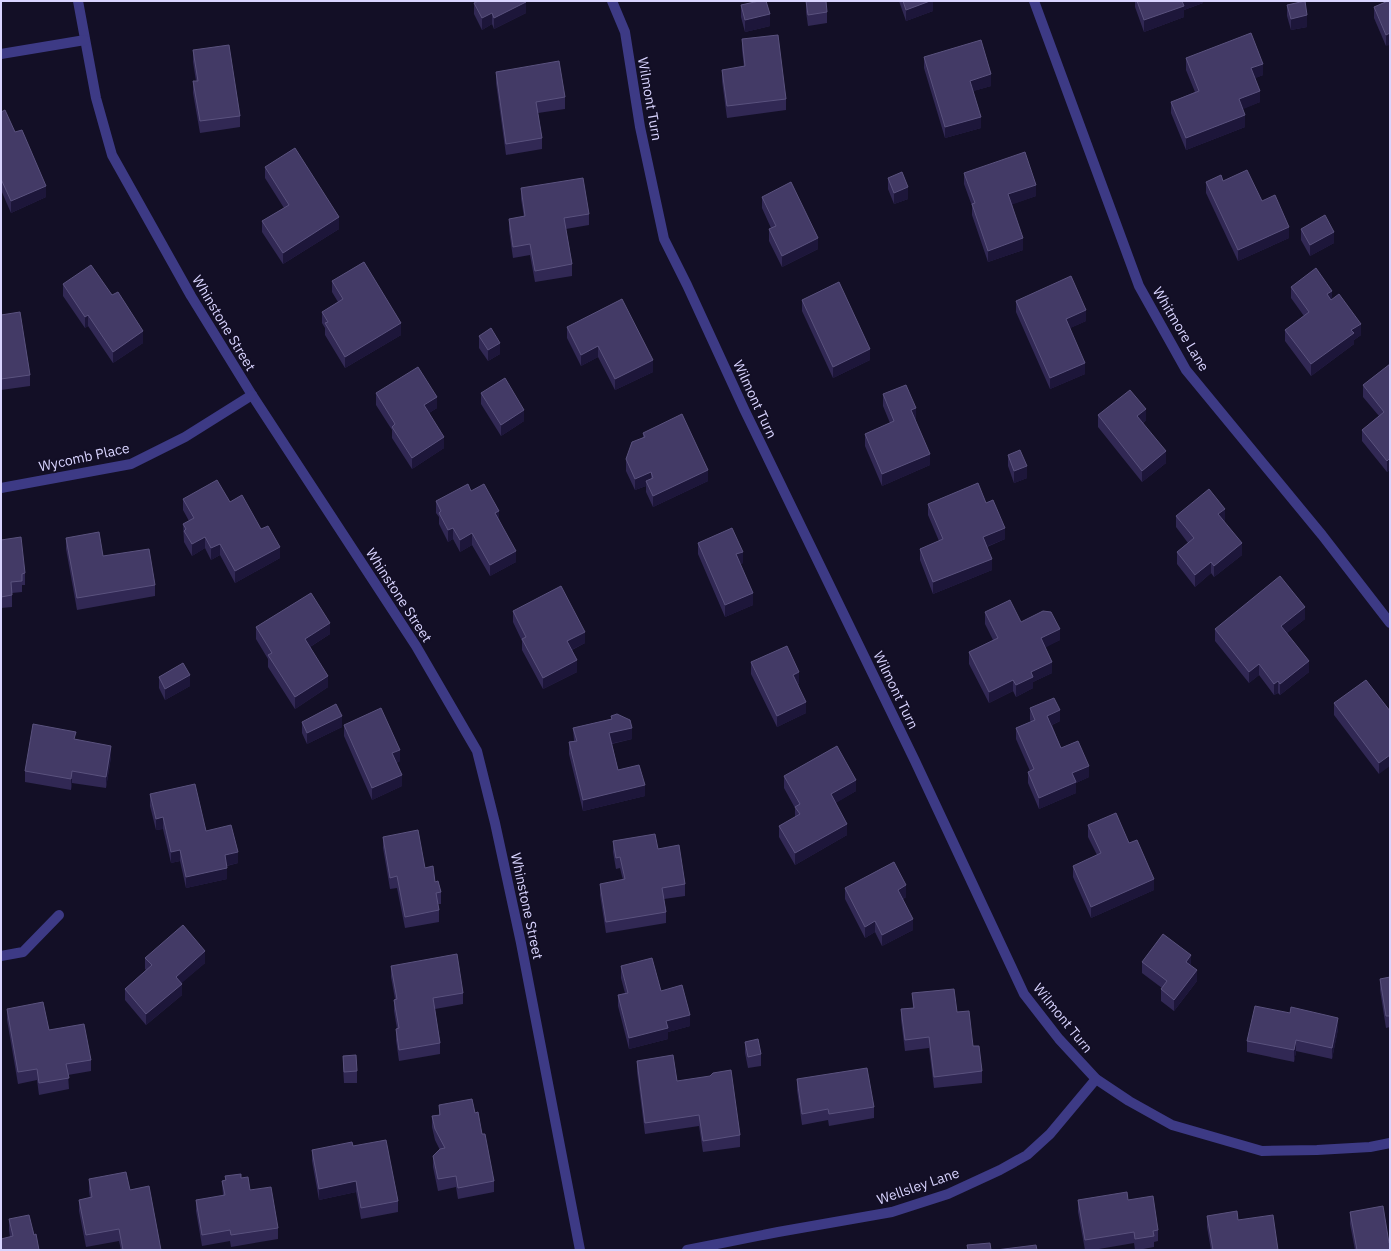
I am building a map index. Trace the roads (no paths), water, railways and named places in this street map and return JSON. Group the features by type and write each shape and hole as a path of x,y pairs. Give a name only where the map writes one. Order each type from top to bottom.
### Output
{"street":[{"name":"Whinstone Street","path":"78,1 84,40 96,98 112,155 191,296 252,395 416,646 477,751 495,823 521,943 580,1250"},
{"name":"Wilmont Turn","path":"612,1 625,32 640,127 664,239 687,285 744,409 915,761 1024,994 1059,1039 1096,1079 1129,1101 1172,1125 1262,1151 1325,1150 1370,1147 1390,1143"},
{"name":"Whitmore Lane","path":"1034,1 1140,286 1186,370 1322,535 1390,623"},
{"path":"1,54 84,40"},
{"name":"Wycomb Place","path":"1,488 131,464 185,437 252,395"},
{"path":"1,956 23,952 59,915"},
{"name":"Wellsley Lane","path":"687,1250 892,1212 948,1194 1000,1170 1027,1155 1050,1134 1096,1079"}]}
